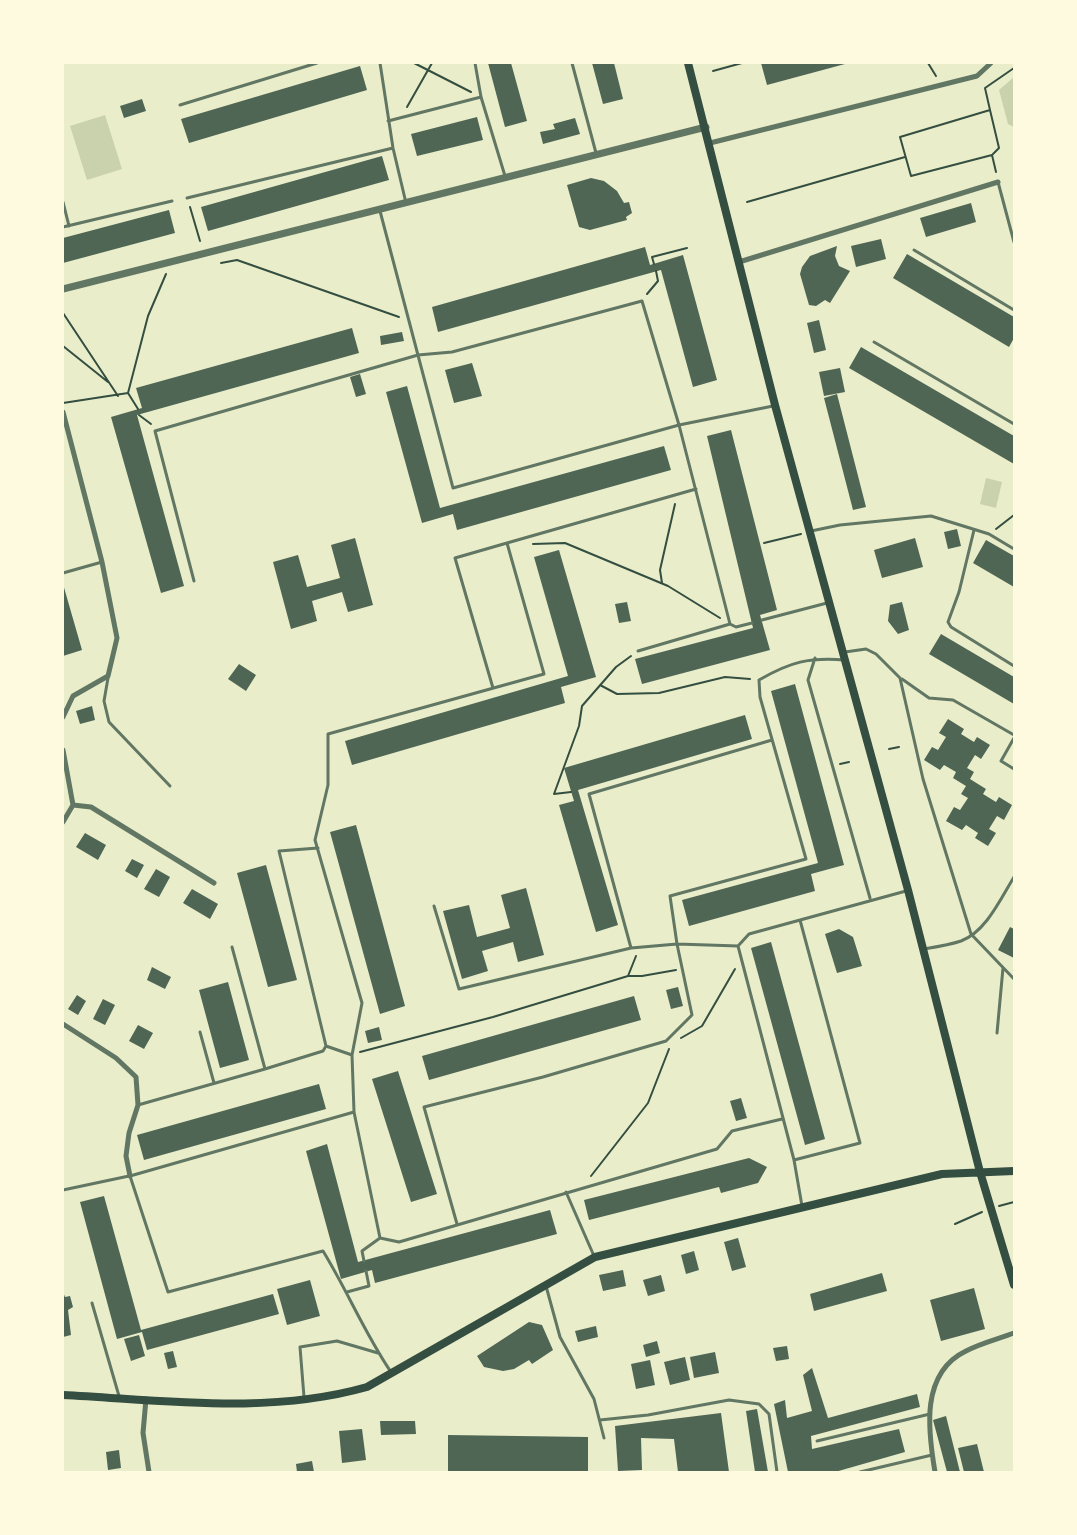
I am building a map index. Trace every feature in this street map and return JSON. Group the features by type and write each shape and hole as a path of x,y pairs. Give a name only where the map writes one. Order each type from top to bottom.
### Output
{"main road":[{"path":"688,63 775,405 908,890 980,1172 1014,1285"},
{"path":"63,1395 267,1404 329,1398 367,1387 595,1257 942,1174 1014,1171"}],"street":[{"path":"710,143 977,76 991,63"},
{"path":"63,289 380,211 505,176 706,127"},
{"path":"739,262 998,182"},
{"path":"63,412 102,562 117,638 108,676 73,696 63,717"},
{"path":"63,750 73,805 63,822"},
{"path":"73,805 91,807 214,883"},
{"path":"63,1024 116,1058 136,1077 138,1105 129,1133 126,1156 130,1176"},
{"path":"935,1472 928,1435 932,1393 944,1367 964,1351 1014,1333"},
{"path":"146,1399 142,1433 148,1472"}],"lane":[{"path":"180,105 317,63"},
{"path":"380,63 393,148 406,203"},
{"path":"475,63 481,97 505,176"},
{"path":"572,63 596,153"},
{"path":"388,121 481,97"},
{"path":"187,198 393,148"},
{"path":"998,182 1014,242"},
{"path":"63,227 172,201"},
{"path":"63,202 69,226"},
{"path":"380,211 453,488 679,425 775,405"},
{"path":"914,250 1014,310"},
{"path":"194,580 155,430 418,355 452,352 642,301 679,425 730,624"},
{"path":"874,342 1014,424"},
{"path":"493,688 455,558 696,489"},
{"path":"809,531 840,525 931,516 989,534 1014,549"},
{"path":"974,530 959,592 948,622 951,627 1014,666"},
{"path":"380,1238 354,1112 352,1055 362,1003 315,840 328,785 328,735 544,674 507,543"},
{"path":"63,573 102,562"},
{"path":"762,620 829,603"},
{"path":"638,651 730,624 736,627 752,622"},
{"path":"458,1224 424,1107 543,1077 666,1041 692,1015 681,969 670,896 806,859 760,697 759,680 779,669 815,658 843,656 866,650 876,654 900,678 929,698 953,700 1014,737 1001,760 1014,769"},
{"path":"815,658 808,680 870,899"},
{"path":"108,676 104,701 109,722 170,786"},
{"path":"900,678 923,779 971,934 1014,979"},
{"path":"631,948 589,794 772,740"},
{"path":"138,1105 323,1051 326,1046 279,851 318,848"},
{"path":"923,950 963,940 971,934 992,913 1014,877"},
{"path":"434,906 459,989 631,948 677,944 738,946 749,934 908,890"},
{"path":"794,1160 860,1143 800,920"},
{"path":"738,946 794,1160 802,1208"},
{"path":"232,947 265,1069"},
{"path":"997,1033 1003,968"},
{"path":"200,1032 214,1083"},
{"path":"326,1046 352,1055"},
{"path":"63,1190 130,1176 354,1112"},
{"path":"364,1261 362,1251 380,1238 399,1242 717,1149 732,1131 782,1119"},
{"path":"130,1176 168,1292 323,1251 348,1292 378,1353 392,1372"},
{"path":"566,1192 595,1257"},
{"path":"348,1292 369,1286 366,1271"},
{"path":"546,1285 560,1337 583,1376 600,1420 604,1438"},
{"path":"92,1303 120,1398"},
{"path":"305,1401 300,1347 337,1341 378,1353"},
{"path":"600,1420 648,1415 729,1400 759,1404 769,1414 777,1472"},
{"path":"818,1441 930,1414"},
{"path":"860,1472 932,1455"}],"path":[{"path":"414,63 481,97"},
{"path":"401,117 432,63"},
{"path":"713,72 742,63"},
{"path":"928,63 941,85"},
{"path":"990,110 900,136 911,176 992,155 999,148 985,88 1014,68"},
{"path":"992,155 998,182"},
{"path":"747,202 905,157"},
{"path":"187,198 200,241"},
{"path":"654,264 652,257 687,248"},
{"path":"221,263 237,260 410,321"},
{"path":"138,409 128,393 148,316 166,277 166,262"},
{"path":"642,301 658,281 656,271"},
{"path":"63,314 118,396"},
{"path":"63,346 110,384"},
{"path":"63,403 128,393"},
{"path":"139,415 155,430"},
{"path":"662,583 660,570 677,495"},
{"path":"989,534 1014,515"},
{"path":"764,543 809,531"},
{"path":"528,544 565,543 662,583 730,624"},
{"path":"571,792 554,794 579,726 582,706 616,667 638,651"},
{"path":"600,685 617,694 659,693 725,677 759,680"},
{"path":"889,749 899,747"},
{"path":"628,976 639,949"},
{"path":"678,1040 702,1026 741,958"},
{"path":"352,1055 493,1017 628,976 642,976 681,969"},
{"path":"583,1187 648,1103 670,1044"}],"green space":[{"path":"1014,77 1014,127 1008,124 999,90"},
{"path":"105,115 122,169 87,180 70,126"},
{"path":"986,478 1002,482 996,508 980,504"}],"building":[{"path":"488,63 511,63 527,121 505,127"},
{"path":"592,63 614,63 623,99 603,104"},
{"path":"761,63 845,63 845,64 767,85"},
{"path":"360,66 367,90 189,143 181,119"},
{"path":"142,99 146,111 124,118 120,106"},
{"path":"477,117 483,140 417,156 411,134"},
{"path":"575,118 580,134 543,144 540,132 555,129 553,124"},
{"path":"382,156 389,180 208,231 201,207"},
{"path":"591,178 604,181 617,191 624,203 629,202 632,213 626,217 627,220 590,230 579,227 567,185"},
{"path":"971,203 976,222 926,237 920,218"},
{"path":"169,210 175,233 63,263 63,238"},
{"path":"881,239 886,259 856,267 851,246"},
{"path":"837,246 835,256 839,266 850,271 830,303 825,300 816,306 809,305 800,274 802,267 810,256"},
{"path":"645,247 650,265 683,255 717,380 693,387 661,270 438,332 432,307"},
{"path":"907,254 1014,317 1014,338 1009,347 893,278"},
{"path":"819,320 826,350 814,353 807,323"},
{"path":"352,328 359,353 137,415 184,586 161,593 111,417 142,408 136,388"},
{"path":"402,332 404,341 381,345 380,336"},
{"path":"861,347 1014,436 1014,464 849,368"},
{"path":"472,363 482,396 454,403 445,370"},
{"path":"840,368 845,392 824,396 819,372"},
{"path":"360,374 366,394 356,397 350,377"},
{"path":"407,386 440,508 664,446 671,470 457,530 453,514 422,523 386,392"},
{"path":"837,394 866,507 853,510 824,398"},
{"path":"731,430 777,610 760,615 770,650 642,684 635,659 753,628 707,436"},
{"path":"957,529 961,546 948,549 944,532"},
{"path":"355,538 373,605 348,612 342,592 312,601 317,621 291,629 273,562 298,555 307,587 340,578 331,545"},
{"path":"915,538 923,567 882,578 874,550"},
{"path":"986,540 1014,556 1014,587 973,563"},
{"path":"559,550 596,677 561,687 565,703 352,765 345,741 568,676 534,557"},
{"path":"63,584 82,650 63,656"},
{"path":"627,602 631,621 619,623 615,604"},
{"path":"902,602 909,630 898,634 888,621 890,605"},
{"path":"941,634 1014,677 1014,704 929,654"},
{"path":"239,664 256,675 246,691 228,679"},
{"path":"795,684 844,865 811,874 815,891 689,926 682,900 818,863 771,691"},
{"path":"92,706 95,720 80,724 76,711"},
{"path":"745,715 752,739 578,790 618,925 596,932 559,805 574,801 564,768"},
{"path":"948,719 964,729 961,734 974,742 977,737 990,745 981,759 975,755 967,768 974,772 970,779 986,789 983,794 996,802 999,797 1012,805 1004,820 997,816 989,829 996,833 988,846 975,838 978,833 966,825 962,830 946,821 954,807 960,810 968,798 961,794 966,786 953,778 956,772 944,765 940,770 924,760 932,747 938,750 946,737 939,733"},
{"path":"356,825 405,1006 380,1014 330,832"},
{"path":"85,833 106,845 98,860 76,847"},
{"path":"132,859 144,865 137,878 125,871"},
{"path":"266,865 297,980 268,987 237,873"},
{"path":"156,869 170,877 159,897 144,889"},
{"path":"526,888 544,955 518,962 513,942 482,951 488,971 462,979 443,911 469,905 477,937 510,928 501,895"},
{"path":"192,889 218,904 210,919 183,903"},
{"path":"1010,927 1014,929 1014,958 998,950"},
{"path":"839,929 853,937 862,966 837,973 825,934"},
{"path":"771,942 825,1139 805,1145 751,948"},
{"path":"152,967 171,977 165,989 147,980"},
{"path":"228,982 249,1060 220,1068 199,990"},
{"path":"678,987 683,1006 671,1009 666,990"},
{"path":"77,995 86,1001 78,1015 68,1009"},
{"path":"634,996 641,1020 429,1080 422,1056"},
{"path":"103,999 115,1005 105,1025 93,1019"},
{"path":"138,1025 153,1033 144,1049 129,1041"},
{"path":"379,1027 382,1040 368,1043 365,1031"},
{"path":"398,1071 437,1194 411,1202 372,1079"},
{"path":"319,1084 326,1109 144,1160 137,1135"},
{"path":"741,1098 747,1118 736,1121 730,1101"},
{"path":"327,1144 358,1262 550,1210 557,1234 375,1283 372,1270 341,1279 306,1151"},
{"path":"749,1158 767,1167 758,1183 721,1193 719,1187 589,1220 584,1200"},
{"path":"104,1196 141,1330 273,1294 279,1314 147,1350 142,1332 117,1339 80,1202"},
{"path":"738,1238 746,1267 732,1271 724,1242"},
{"path":"694,1251 699,1270 686,1274 681,1255"},
{"path":"623,1270 626,1286 603,1291 599,1275"},
{"path":"882,1273 887,1291 814,1311 810,1294"},
{"path":"661,1275 665,1291 648,1296 643,1280"},
{"path":"310,1280 320,1316 287,1325 277,1289"},
{"path":"974,1288 985,1329 941,1341 930,1300"},
{"path":"63,1292 65,1297 70,1296 73,1307 68,1310 71,1335 63,1337"},
{"path":"529,1322 542,1325 553,1350 532,1364 529,1360 514,1369 503,1371 484,1367 477,1356"},
{"path":"596,1326 598,1337 578,1342 575,1331"},
{"path":"139,1335 145,1356 131,1361 124,1339"},
{"path":"657,1341 660,1353 646,1357 643,1345"},
{"path":"787,1346 789,1359 776,1361 773,1348"},
{"path":"173,1351 177,1367 168,1369 164,1353"},
{"path":"715,1352 719,1373 694,1378 690,1357"},
{"path":"685,1357 690,1380 670,1385 664,1362"},
{"path":"650,1360 655,1385 636,1389 631,1364"},
{"path":"812,1368 828,1418 917,1394 920,1407 811,1436 812,1449 899,1429 905,1452 835,1472 788,1472 774,1404 785,1400 787,1418 812,1411 803,1375"},
{"path":"757,1409 768,1472 755,1472 746,1411"},
{"path":"721,1413 729,1472 678,1472 674,1439 641,1438 642,1470 618,1471 615,1426"},
{"path":"946,1416 960,1472 947,1472 933,1420"},
{"path":"380,1421 415,1421 416,1434 381,1435"},
{"path":"362,1429 366,1460 342,1463 339,1431"},
{"path":"448,1435 588,1437 588,1472 448,1471"},
{"path":"977,1444 984,1472 964,1472 958,1448"},
{"path":"119,1450 121,1468 108,1470 106,1452"},
{"path":"312,1461 314,1472 297,1472 296,1464"}]}
